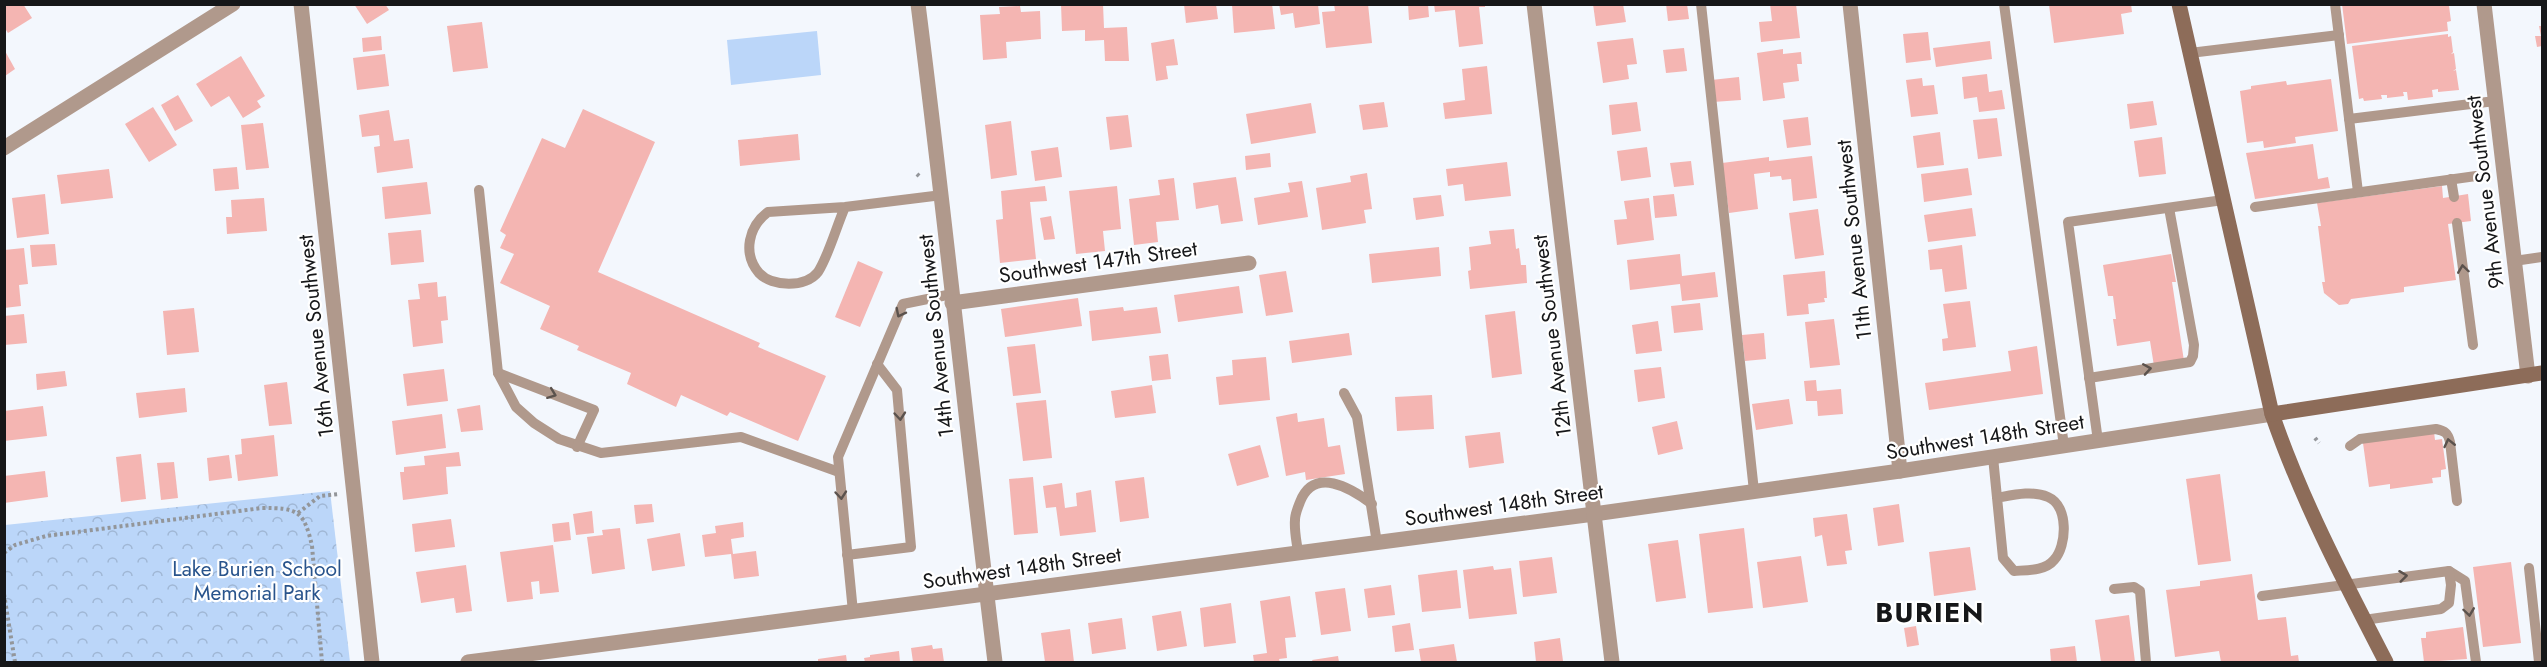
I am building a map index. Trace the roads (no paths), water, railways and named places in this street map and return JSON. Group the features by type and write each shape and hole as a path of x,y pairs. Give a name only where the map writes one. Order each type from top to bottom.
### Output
{"main road":[{"path":"2179,4 2272,414 2292,472 2345,584 2386,663"},
{"name":"Southwest 148th Street","path":"2272,414 2535,374"}],"street":[{"path":"4,148 233,4"},
{"name":"16th Avenue Southwest","path":"301,4 372,663"},
{"name":"14th Avenue Southwest","path":"918,4 942,195 994,663"},
{"name":"12th Avenue Southwest","path":"1534,4 1612,663"},
{"name":"11th Avenue Southwest","path":"1850,4 1900,471"},
{"name":"9th Avenue Southwest","path":"2484,4 2514,261 2535,374"},
{"name":"Southwest 147th Street","path":"952,299 1249,262"},
{"name":"Southwest 148th Street","path":"468,663 1594,514 1900,471 2272,414"}],"lane":[{"path":"1701,4 1755,491"},
{"path":"2004,4 2064,446"},
{"path":"2335,4 2358,192"},
{"path":"2190,53 2339,35"},
{"path":"2349,119 2495,101"},
{"path":"2255,207 2476,176"},
{"path":"2451,179 2454,196"},
{"path":"479,190 498,374 516,407 534,423 559,439 577,447 601,453 741,437 839,472"},
{"path":"845,207 818,271 810,280 795,285 765,277 758,272 750,249 750,231 758,219 768,212 845,207 942,195"},
{"path":"2098,441 2068,222 2223,200"},
{"path":"2089,378 2190,362 2193,356 2194,345 2169,208"},
{"path":"2457,223 2473,345"},
{"path":"2514,261 2542,258"},
{"path":"853,612 838,458 903,304 952,299"},
{"path":"847,555 910,547 897,390 877,364"},
{"path":"498,374 594,410 577,447"},
{"path":"1344,393 1357,417 1377,543"},
{"path":"2350,446 2360,439 2442,430 2448,434 2450,442 2457,501"},
{"path":"1993,457 1997,498 2003,558 2014,571 2041,568 2053,562 2060,552 2063,520 2059,508 2051,498 2036,494 1997,498"},
{"path":"1298,553 1294,518 1304,493 1320,483 1334,483 1353,490 1372,504"},
{"path":"2529,568 2539,663"},
{"path":"2364,620 2442,609 2449,603 2451,585 2449,570"},
{"path":"2262,596 2449,570 2465,581 2476,663"},
{"path":"2114,589 2134,587 2140,591 2146,663"}],"district":[{"name":"BURIEN","path":"1930,613"}],"park label":[{"name":"Lake Burien School Memorial Park","path":"257,581"}]}
